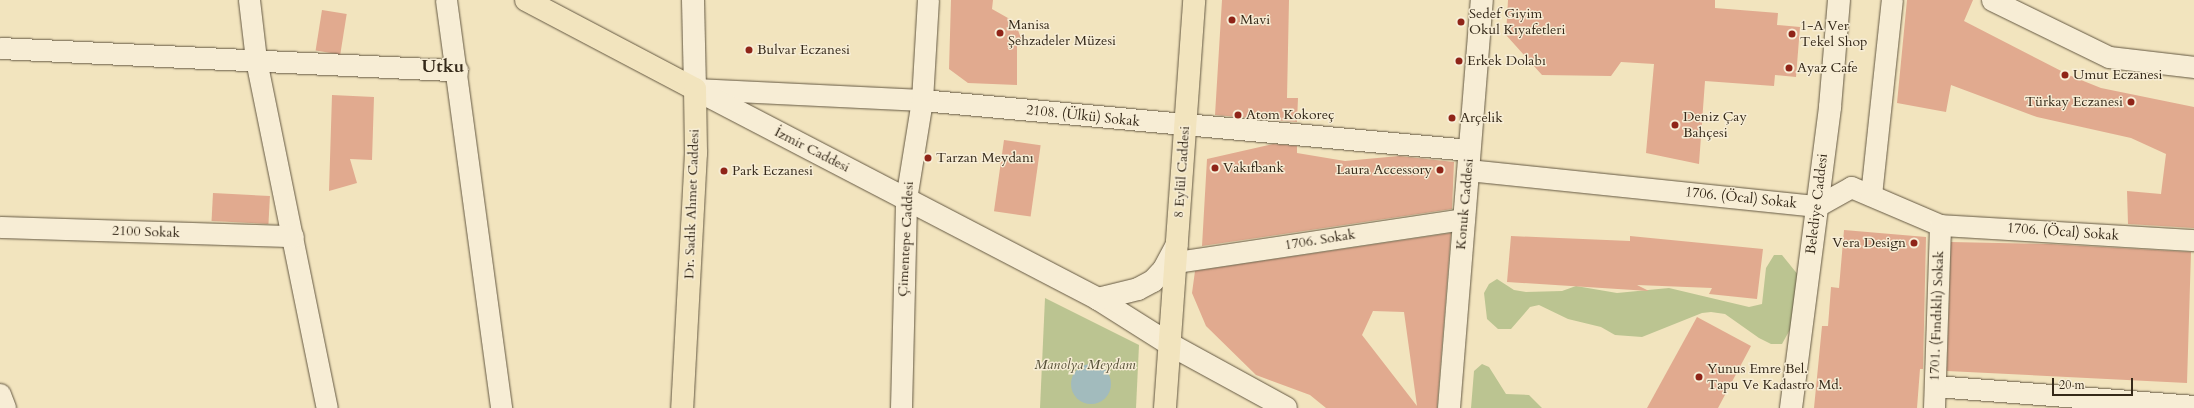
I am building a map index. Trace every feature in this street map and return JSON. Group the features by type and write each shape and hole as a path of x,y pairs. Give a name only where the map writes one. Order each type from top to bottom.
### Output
{"main road":[{"name":"İzmir Caddesi","path":"526,0 1098,299 1171,345 1286,408"},
{"name":"Dr. Sadık Ahmet Caddesi","path":"682,408 696,153 696,90 693,0"},
{"name":"8 Eylül Caddesi","path":"1165,408 1171,345 1194,0"},
{"name":"Konuk Caddesi","path":"1450,408 1468,160 1482,0"},
{"name":"Belediye Caddesi","path":"1791,408 1817,206 1839,0"},
{"path":"1098,299 1138,289 1153,281 1177,253"},
{"path":"0,395 5,408"}],"street":[{"path":"249,0 256,60 327,408"},
{"path":"446,0 457,70 501,408"},
{"name":"Çimentepe Caddesi","path":"901,408 906,199 922,100 928,0"},
{"path":"1870,195 1892,0"},
{"path":"1992,0 2109,57 2194,67"},
{"path":"0,48 457,70"},
{"name":"2108. (Ülkü) Sokak","path":"696,90 922,100 1185,127 1468,160"},
{"name":"1706. (Öcal) Sokak","path":"1468,160 1817,206 1851,187 1940,225 2194,240"},
{"name":"1706. Sokak","path":"1177,253 1464,219"},
{"name":"1701. (Fındıklı) Sokak","path":"1934,408 1940,225"},
{"name":"2100 Sokak","path":"0,227 293,236"},
{"path":"1935,386 2194,406"}],"green space":[{"path":"1774,255 1782,255 1799,276 1793,324 1782,344 1771,344 1759,338 1725,314 1711,312 1702,313 1642,337 1615,335 1601,327 1568,319 1539,305 1530,307 1511,329 1498,329 1487,319 1484,293 1489,284 1497,279 1514,290 1526,292 1562,291 1576,286 1617,293 1669,288 1749,307 1762,304 1766,268"},
{"name":"Manolya Meydanı","path":"1045,298 1139,345 1136,408 1040,408"},
{"path":"1482,364 1489,367 1506,394 1529,395 1542,408 1471,408 1474,371"}],"water":[{"path":"1095,364 1102,367 1108,373 1111,384 1110,392 1102,401 1095,404 1087,404 1080,401 1072,392 1071,380 1074,373 1083,365"}],"building":[{"path":"951,0 993,0 992,9 1015,22 1022,41 1017,44 1017,85 968,83 949,69"},
{"path":"1222,0 1289,0 1287,98 1298,98 1297,122 1215,115"},
{"path":"1508,0 1715,0 1715,8 1778,13 1777,25 1800,27 1796,77 1775,75 1774,86 1705,81 1699,164 1646,153 1654,64 1621,62 1611,76 1542,75 1506,35"},
{"path":"1907,0 1973,0 1964,21 2071,76 2101,88 2194,107 2194,228 2128,224 2127,191 2161,194 2166,154 2131,138 2037,117 1951,85 1946,112 1897,103"},
{"path":"322,10 347,14 340,54 316,50"},
{"path":"332,95 374,97 372,160 350,159 357,183 329,191"},
{"path":"1004,140 1041,145 1031,216 994,211"},
{"path":"1273,144 1297,146 1297,153 1345,161 1399,156 1454,162 1452,209 1202,246 1207,159"},
{"path":"213,193 270,196 268,224 212,221"},
{"path":"1844,230 1926,237 1923,369 1920,369 1917,408 1814,408 1822,326 1828,326 1831,287 1839,288"},
{"path":"1451,233 1437,408 1326,408 1310,395 1256,375 1206,326 1192,293 1195,271","holes":["1373,311 1404,312 1417,406 1362,335"]},
{"path":"1511,236 1630,241 1630,236 1763,249 1757,299 1709,294 1712,288 1637,285 1649,291 1507,282"},
{"path":"1951,242 2050,244 2191,252 2187,383 1947,371"},
{"name":"Yunus Emre Bel. Tapu Ve Kadastro Md.","path":"1697,317 1751,346 1718,408 1647,408"}],"place":[{"name":"Mavi","path":"1232,20"},
{"name":"Sedef Giyim Okul Kıyafetleri","path":"1461,22"},
{"name":"Manisa Şehzadeler Müzesi","path":"1000,33"},
{"name":"1-A Ver Tekel Shop","path":"1792,34"},
{"name":"Bulvar Eczanesi","path":"749,50"},
{"name":"Erkek Dolabı","path":"1459,61"},
{"name":"Ayaz Cafe","path":"1789,68"},
{"name":"Umut Eczanesi","path":"2065,75"},
{"name":"Türkay Eczanesi","path":"2131,102"},
{"name":"Atom Kokoreç","path":"1238,115"},
{"name":"Arçelik","path":"1452,118"},
{"name":"Deniz Çay Bahçesi","path":"1675,125"},
{"name":"Tarzan Meydanı","path":"928,158"},
{"name":"Vakıfbank","path":"1215,168"},
{"name":"Laura Accessory","path":"1440,170"},
{"name":"Park Eczanesi","path":"724,171"},
{"name":"Vera Design","path":"1914,243"},
{"name":"Yunus Emre Bel. Tapu Ve Kadastro Md.","path":"1699,377"}],"district":[{"name":"Utku","path":"443,67"}]}
